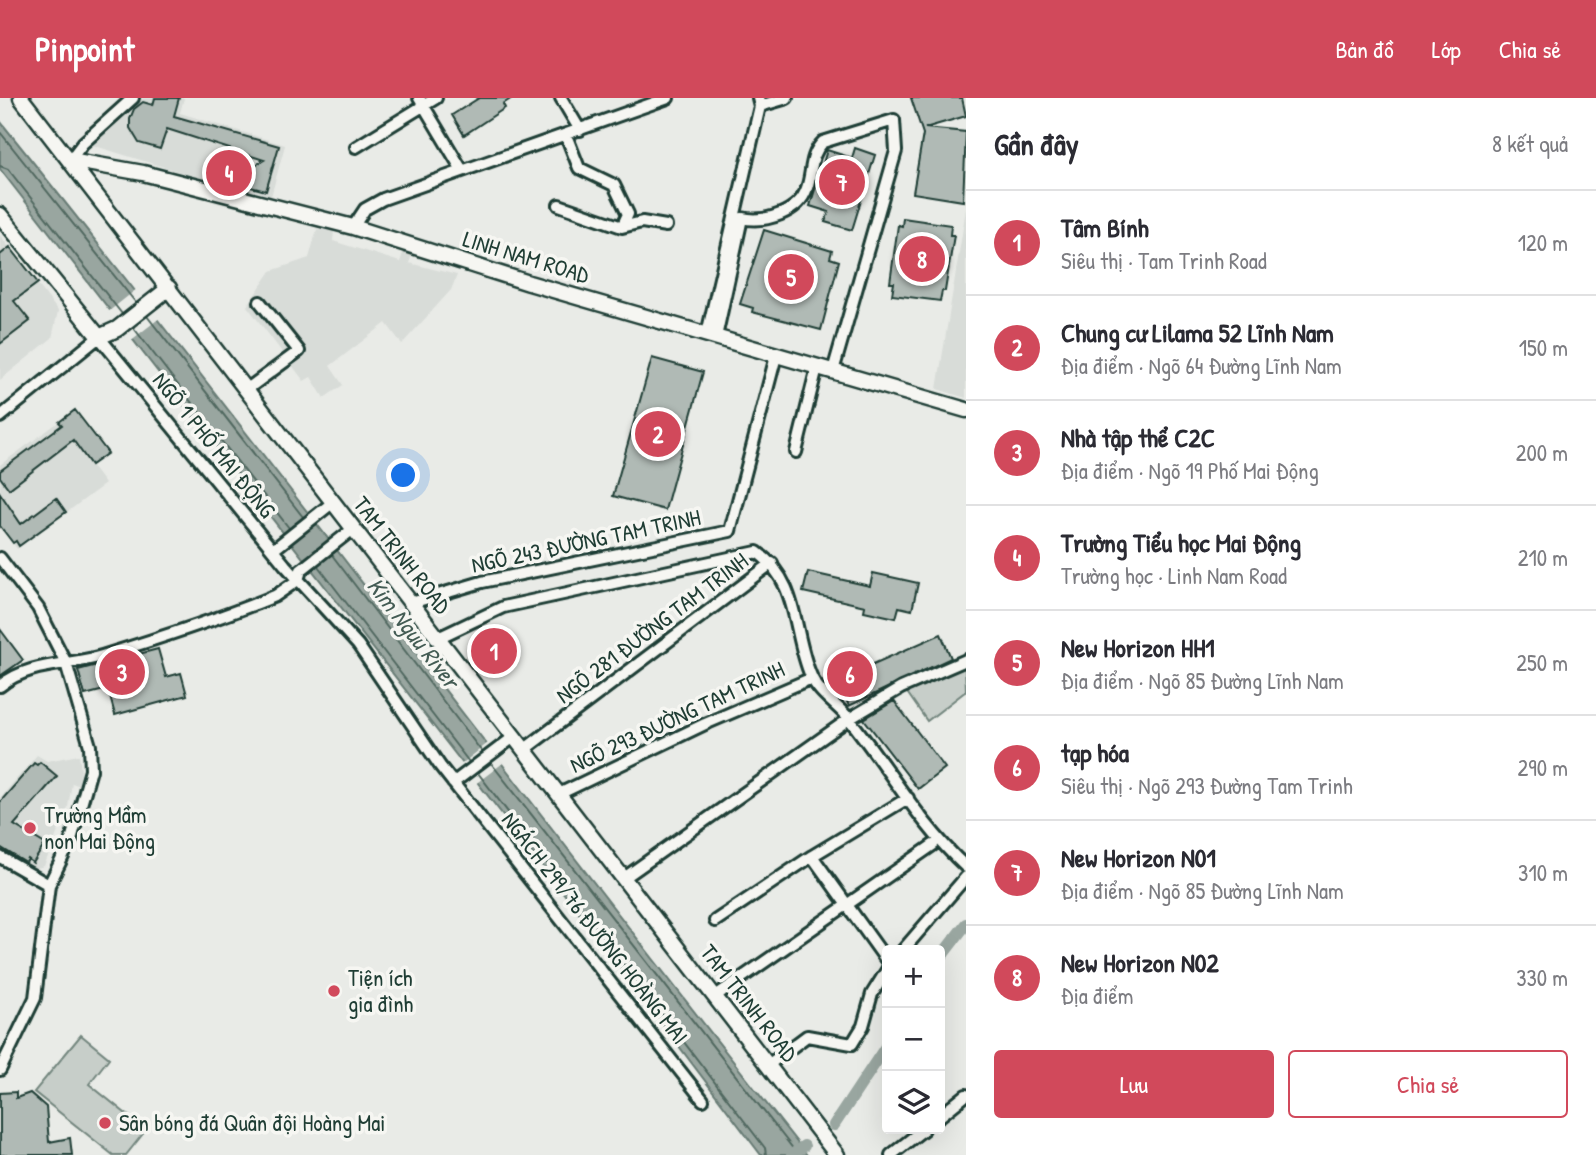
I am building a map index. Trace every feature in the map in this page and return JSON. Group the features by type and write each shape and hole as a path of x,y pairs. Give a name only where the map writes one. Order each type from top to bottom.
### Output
{"main road":[{"name":"TAM TRINH ROAD","path":"21,98 70,160 164,293 246,390 327,507 353,529 837,1155"},
{"name":"LINH NAM ROAD","path":"70,160 143,173 353,227 776,356 966,410"},
{"path":"0,215 99,337 117,329 164,293"}],"street":[{"path":"70,160 83,143 133,98"},
{"path":"356,147 421,102 436,98"},
{"path":"561,98 580,130"},
{"path":"353,227 365,209 383,199 668,98"},
{"path":"712,336 759,102 787,98"},
{"path":"421,102 462,170"},
{"path":"712,336 742,218 766,218 784,213 796,204 807,191 815,150 823,142 894,120 896,152 833,371"},
{"path":"566,135 579,168 607,180 617,189 628,214 622,227"},
{"path":"559,205 622,227 642,222 666,226"},
{"path":"246,390 299,351 260,302"},
{"path":"0,417 99,337"},
{"name":"NGÕ 1 PHỐ MAI ĐỘNG","path":"99,337 272,550 358,645 399,707"},
{"name":"NGÕ 243 ĐƯỜNG TAM TRINH","path":"411,603 482,582 730,531 776,356"},
{"path":"796,452 817,367"},
{"path":"272,550 327,507"},
{"path":"0,686 13,676 99,657 249,607 284,591 298,580 306,566 353,529"},
{"path":"438,638 503,607 757,552 772,563"},
{"path":"0,558 38,608 66,663 90,746 91,770 71,840 49,885 35,998 0,1070"},
{"name":"NGÕ 281 ĐƯỜNG TAM TRINH","path":"525,749 772,563 787,585 812,678"},
{"path":"624,878 849,719 901,688 966,660"},
{"path":"812,678 849,719 938,842 966,867"},
{"name":"NGÕ 293 ĐƯỜNG TAM TRINH","path":"559,794 693,729 812,678"},
{"name":"NGÁCH 299/76 ĐƯỜNG HOÀNG MAI","path":"399,707 453,783 703,1100"},
{"path":"453,783 515,736"},
{"path":"715,921 811,856 908,798"},
{"path":"715,996 933,845"},
{"path":"811,856 882,954"},
{"path":"0,857 49,885"},
{"path":"907,945 966,877"},
{"path":"768,1065 807,1036 852,1044 863,1026 872,994 882,978"},
{"path":"945,1112 966,1095"},
{"path":"891,1155 918,1134"}],"shaded area":[{"path":"141,98 184,98 180,113 285,145 270,200 92,145"},
{"path":"966,209 966,398 937,389"},
{"path":"317,229 334,231 333,241 400,262 403,253 412,255 409,263 457,275 451,290 402,344 386,323 330,366 343,385 324,398 311,377 304,381 247,306 271,271 309,258"},
{"path":"0,235 58,311 52,338 0,380"},
{"path":"75,410 108,453 91,465 105,484 17,549 0,526 0,465"},
{"path":"965,666 966,691 927,721 906,691"},
{"name":"Trường Mầm non Mai Động","path":"37,755 47,761 79,755 81,771 80,786 72,783 68,807 44,866 34,869 0,850 0,798"},
{"path":"81,1035 109,1058 89,1084 146,1130 126,1155 113,1155 34,1092"}],"water":[{"path":"0,121 807,1155 761,1155 562,891 0,169"}],"pier":[{"path":"138,288 161,317 130,341 108,312"},
{"path":"488,743 503,763 474,785 459,766"}],"building":[{"path":"155,98 179,98 174,116 279,146 266,191 243,185 247,170 264,160 167,129 160,149 139,143 130,128 130,119 134,109 143,102 153,105"},
{"path":"479,98 512,98 503,104 505,108 464,135 452,115"},
{"path":"911,98 962,98 966,116 925,128 966,132 963,201 913,193 923,134"},
{"path":"855,148 875,155 852,230 825,222 829,212 810,206 827,150 852,158"},
{"path":"903,218 951,225 950,235 954,235 945,291 942,291 940,301 892,295 894,283 890,283 898,225 902,226"},
{"path":"764,230 832,251 830,258 839,261 821,330 752,312 753,308 740,304"},
{"path":"10,247 38,283 14,301 30,321 0,344 0,255"},
{"path":"652,358 703,372 665,510 613,496"},
{"path":"75,410 108,453 91,465 73,440 9,489 0,477 0,471 62,425 59,422"},
{"path":"0,493 21,524 56,498 66,512 19,546 16,541 13,543 0,526"},
{"path":"808,572 870,586 873,573 918,583 912,610 899,607 896,618 864,611 865,606 803,592"},
{"path":"0,629 23,660 0,676"},
{"path":"941,634 951,658 849,706 837,680"},
{"path":"158,649 166,677 181,673 187,695 115,715 108,689 85,695 78,670"},
{"path":"894,701 945,768 918,789 864,719"},
{"path":"40,762 57,776 14,825 45,844 33,863 28,859 26,863 0,847 0,802 34,763 37,765"},
{"path":"16,1092 16,1098 30,1093 46,1107 49,1142 70,1138 72,1155 0,1155 0,1093"}],"waterway":[{"path":"945,951 966,924"},
{"path":"834,1125 882,1053"},
{"path":"792,1155 804,1146"}],"place":[{"name":"Trường Tiểu học Mai Động","path":"229,173"},
{"name":"New Horizon N01","path":"842,182"},
{"name":"New Horizon N02","path":"922,259"},
{"name":"New Horizon HH1","path":"791,277"},
{"name":"Chung cư Lilama 52 Lĩnh Nam","path":"658,434"},
{"name":"Tâm Bính","path":"494,651"},
{"name":"Nhà tập thể C2C","path":"122,672"},
{"name":"tạp hóa","path":"850,674"},
{"name":"Trường Mầm non Mai Động","path":"30,828"},
{"name":"Tiện ích gia đình","path":"334,991"},
{"name":"Sân bóng đá Quân đội Hoàng Mai","path":"105,1123"}],"water label":[{"name":"Kim Nguu River","path":"413,633"}]}
